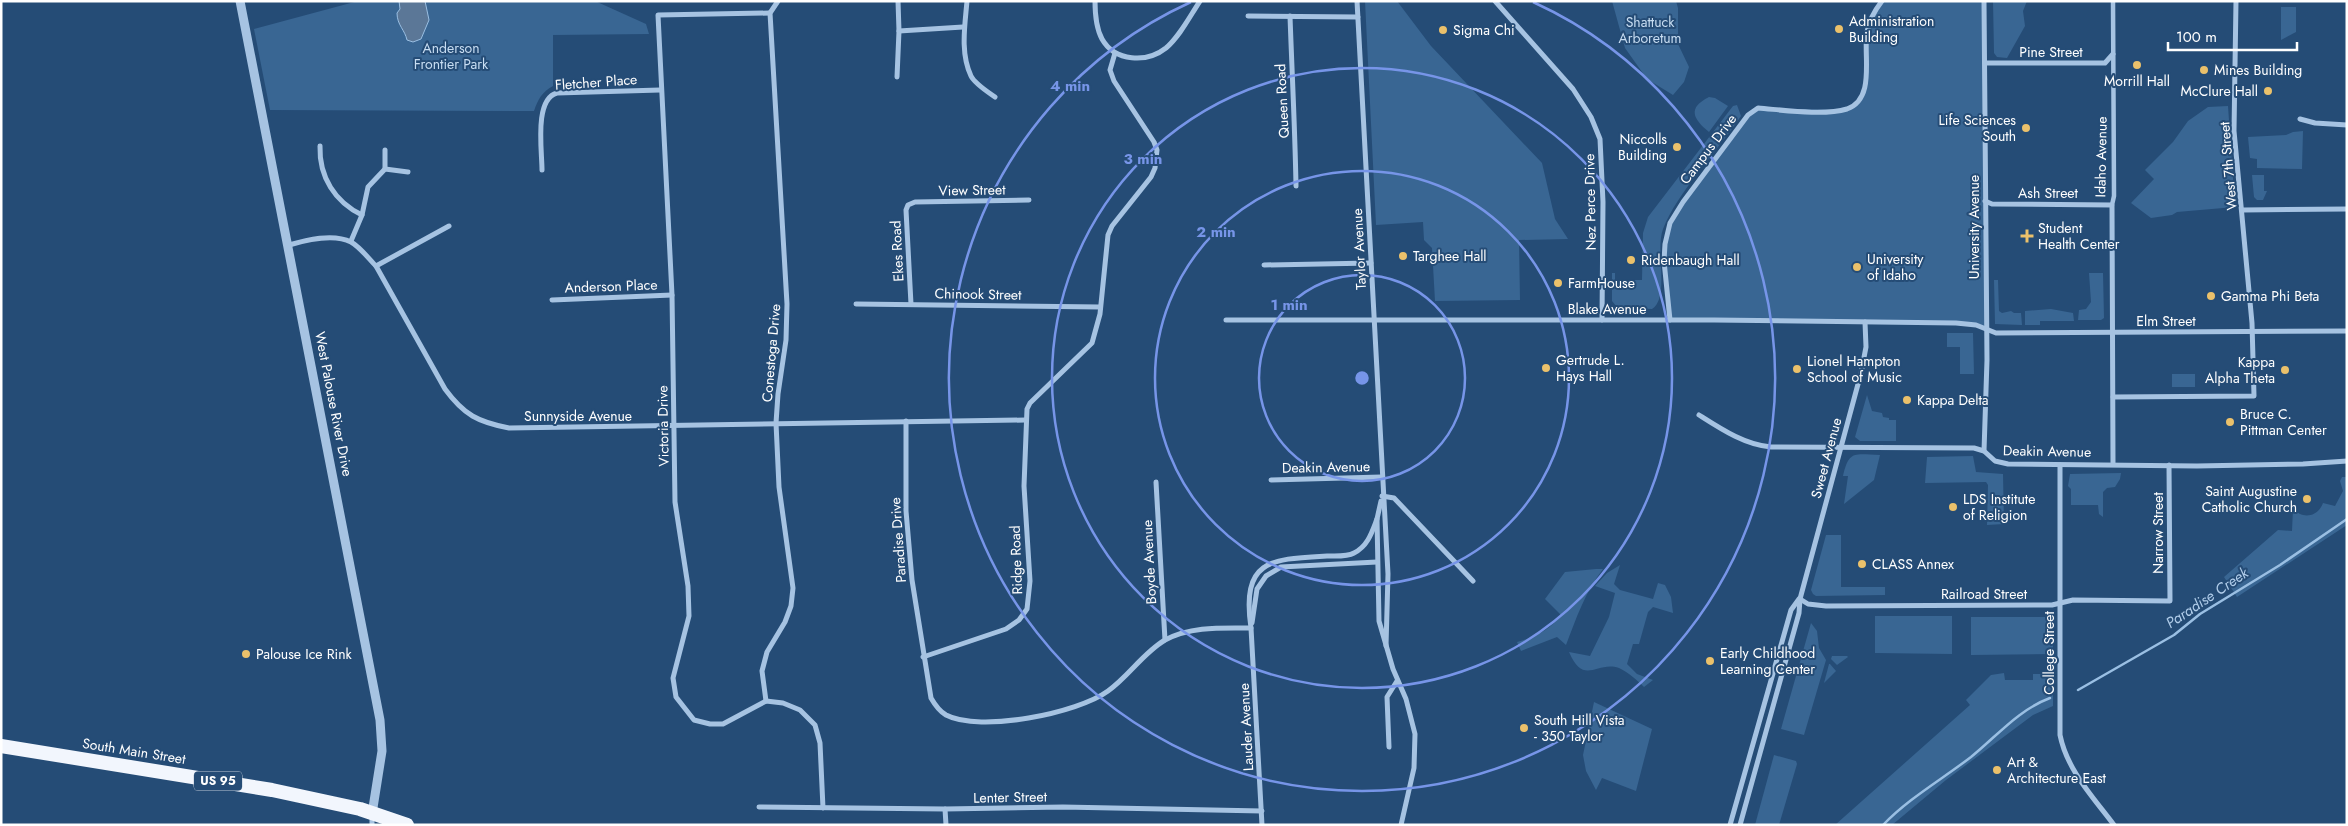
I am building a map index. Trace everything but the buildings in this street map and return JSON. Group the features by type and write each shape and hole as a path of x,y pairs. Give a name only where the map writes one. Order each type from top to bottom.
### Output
{"highway":[{"name":"South Main Street","path":"1,746 272,790 372,819 407,825"}],"street":[{"name":"West Palouse River Drive","path":"240,1 289,245 381,728 382,751 372,819"},
{"path":"770,13 778,1"},
{"path":"896,77 899,31 898,1"},
{"path":"967,1 963,27 966,59 972,78 995,97"},
{"path":"1095,1 1102,40 1115,53 1139,58 1157,54 1174,40 1200,1"},
{"name":"Taylor Avenue","path":"1357,1 1382,496 1388,574 1386,646"},
{"name":"Nez Perce Drive","path":"1495,1 1573,88 1592,117 1600,139 1604,202 1602,320"},
{"name":"Campus Drive","path":"1670,320 1664,261 1667,234 1676,212 1748,115 1758,108 1834,110 1846,109 1856,104 1864,92 1866,81 1867,32 1874,12 1882,1"},
{"name":"University Avenue","path":"1984,1 1987,398 1984,452"},
{"name":"Idaho Avenue","path":"2113,1 2113,463"},
{"name":"West 7th Street","path":"2113,397 2254,396 2253,332 2243,210 2234,131 2236,1"},
{"name":"Victoria Drive","path":"766,701 723,724 710,724 694,720 676,697 673,678 689,616 688,586 675,502 672,295 660,90 658,15 770,13"},
{"name":"Conestoga Drive","path":"766,701 762,671 767,652 785,622 791,606 793,588 779,487 776,423 786,340 787,304 770,13"},
{"path":"1248,16 1358,17"},
{"name":"Queen Road","path":"1290,16 1295,102 1296,186"},
{"path":"899,31 963,27"},
{"name":"Ridge Road","path":"923,657 1006,629 1019,620 1027,609 1030,581 1024,486 1025,420 1030,403 1092,343 1096,333 1100,307 1108,235 1112,226 1151,177 1157,158 1154,142 1112,76 1111,63 1115,53"},
{"name":"Pine Street","path":"1985,63 2105,63 2112,54"},
{"name":"Fletcher Place","path":"542,170 542,109 548,98 557,93 660,90"},
{"path":"2300,119 2315,124 2347,125"},
{"path":"320,146 320,158 329,185 337,199 347,208 362,215"},
{"path":"289,245 321,238 351,241 362,215 368,187 385,170 385,150"},
{"path":"385,170 408,172"},
{"name":"View Street","path":"915,202 1029,200"},
{"name":"Ash Street","path":"1985,201 1992,204 2112,205"},
{"name":"Ekes Road","path":"911,304 906,210 908,205 915,202"},
{"path":"2243,210 2347,210"},
{"path":"376,266 449,226"},
{"name":"Sunnyside Avenue","path":"351,241 376,266 445,389 455,403 469,415 486,423 509,428 674,427 906,420 1025,420"},
{"path":"1264,265 1371,263"},
{"name":"Anderson Place","path":"552,300 672,295"},
{"name":"Chinook Street","path":"856,304 1100,307"},
{"name":"Blake Avenue","path":"1226,320 1670,320 1956,323 1976,325 1986,330"},
{"name":"Sweet Avenue","path":"1740,825 1799,613 1800,599 1861,373 1866,347 1865,322"},
{"name":"Elm Street","path":"1986,330 1996,334 2347,331"},
{"name":"Deakin Avenue","path":"1699,415 1757,446 1974,448 1984,452 1995,461 2008,464 2303,464 2347,460"},
{"name":"Paradise Drive","path":"906,420 907,520 912,580 923,657"},
{"name":"College Street","path":"2060,465 2060,717 2062,745 2073,770 2114,825"},
{"name":"Narrow Street","path":"2169,465 2170,601"},
{"name":"Deakin Avenue","path":"1271,480 1382,478"},
{"name":"Boyde Avenue","path":"1156,482 1165,640"},
{"path":"1382,496 1394,498 1474,581"},
{"name":"Taylor Avenue","path":"1382,496 1378,519 1379,621 1397,681 1406,699 1415,734 1414,768 1401,825"},
{"name":"Lauder Avenue","path":"1262,825 1248,595 1251,584 1268,565 1290,558 1354,553 1369,539 1378,519"},
{"name":"Taylor Avenue","path":"1377,562 1385,550 1386,543"},
{"name":"Lauder Avenue","path":"1251,628 1257,589 1266,576 1281,567 1377,562"},
{"name":"Sweet Avenue","path":"1730,825 1791,610 1800,599"},
{"name":"Railroad Street","path":"1800,599 1815,606 2052,605 2073,600 2170,601"},
{"path":"923,657 931,698 936,706 946,715 960,720 1014,720 1059,712 1092,702 1128,675 1152,650 1165,640 1177,635 1205,628 1251,628"},
{"path":"1389,747 1387,697 1397,681"},
{"path":"766,701 783,703 800,710 816,725 820,743 823,808"},
{"path":"1756,735 1764,738"},
{"name":"Lenter Street","path":"759,808 946,809 1063,807 1262,811"},
{"path":"946,809 946,825"}],"green space":[{"name":"Anderson Frontier Park","path":"358,1 595,1 646,24 649,34 553,35 553,86 541,96 534,111 270,110 254,29"},
{"path":"1365,1 1397,1 1431,46 1542,163 1555,219 1568,239 1519,240 1520,300 1435,301 1432,248 1424,240 1423,222 1376,225"},
{"name":"Shattuck Arboretum","path":"1612,1 1676,1 1678,8 1678,44 1689,67 1684,82 1673,95 1647,79 1625,48"},
{"path":"1882,1 1984,1 1986,330 1976,325 1670,320 1664,261 1670,223 1748,115 1758,108 1834,110 1856,104 1864,92 1867,32"},
{"path":"1993,1 2027,1 2023,11 2025,26 2007,58 1997,57 1994,53"},
{"path":"2281,7 2296,7 2296,32 2281,40"},
{"path":"1709,97 1715,98 1728,106 1709,132 1699,123 1696,118 1695,109 1697,105"},
{"path":"1737,105 1741,116 1688,186 1669,215 1663,229 1660,249 1661,284 1657,303 1652,309 1617,307 1612,301 1612,273 1615,273 1615,280 1642,280 1643,233 1648,217 1733,106"},
{"path":"2228,106 2235,207 2177,212 2172,215 2151,218 2131,203 2154,179 2145,170 2173,142 2188,121 2208,107"},
{"path":"2303,131 2302,169 2257,168 2257,159 2250,158 2248,137 2286,135"},
{"path":"2252,175 2264,175 2264,191 2267,191 2263,200 2257,200 2254,197"},
{"path":"2089,273 2103,273 2104,318 2101,320 2078,320 2079,310 2086,309 2091,302"},
{"path":"1994,280 1998,280 1999,311 2002,313 2011,311 2021,313 2022,325 1995,324"},
{"path":"2051,309 2073,313 2074,321 2040,321 2040,325 2025,325 2025,311"},
{"path":"1947,333 1973,333 1974,374 1960,374 1960,347 1947,347"},
{"path":"2172,374 2195,374 2195,387 2172,387"},
{"path":"1867,395 1872,411 1882,413 1883,417 1889,418 1889,420 1896,420 1896,441 1860,441 1855,437"},
{"path":"1858,454 1880,455 1874,480 1844,504 1848,476 1843,476 1850,458"},
{"path":"1973,456 1976,472 2003,474 2004,524 1987,525 1988,485 1986,482 1925,483 1927,457"},
{"path":"2121,473 2115,487 2107,488 2103,492 2103,517 2099,514 2098,505 2071,505 2071,489 2068,486 2070,474"},
{"path":"2342,477 2347,477 2347,525 2237,597 2224,577 2278,530 2292,531 2293,508 2301,514 2310,515 2321,508 2323,503 2335,506 2343,491 2340,481"},
{"path":"1826,535 1841,535 1841,587 1885,587 1885,595 1816,596 1813,594 1811,590"},
{"path":"1620,565 1614,584 1620,590 1653,599 1658,583 1665,585 1671,597 1673,613 1653,607 1648,612 1639,644 1633,644 1627,664 1637,674 1653,680 1644,687 1619,668 1611,666 1586,670 1580,668 1569,652 1590,656 1609,617 1615,593 1595,586 1607,573"},
{"path":"1603,569 1586,596 1566,645 1557,637 1521,651 1517,642 1542,632 1561,615 1545,599 1565,572"},
{"path":"1875,616 1952,616 1952,654 1875,653"},
{"path":"1971,617 2050,617 2053,621 2053,654 1971,655"},
{"path":"1811,623 1817,631 1819,648 1826,660 1804,735 1781,729"},
{"path":"1832,656 1848,657 1837,665 1831,659"},
{"path":"1829,664 1836,671 1824,683"},
{"path":"2004,673 2005,680 2033,680 2033,674 2053,674 2053,706 2033,715 1946,780 1892,825 1835,825 1970,705 1966,700 1991,675"},
{"path":"1594,702 1652,729 1636,791 1602,778 1596,790 1586,771 1583,755"},
{"path":"1774,755 1796,761 1797,764 1779,825 1755,825"}],"shaded area":[{"path":"399,1 425,1 429,20 421,39 413,42 407,40 397,17 400,9"}],"waterway":[{"name":"Paradise Creek","path":"2078,690 2174,635 2200,614 2280,565 2347,519"},
{"name":"Paradise Creek","path":"1883,825 1914,798 1971,757 2018,716 2038,703 2050,698"}],"place":[{"name":"Administration Building","path":"1839,29"},
{"name":"Sigma Chi","path":"1443,30"},
{"name":"Morrill Hall","path":"2137,65"},
{"name":"Mines Building","path":"2204,70"},
{"name":"McClure Hall","path":"2268,91"},
{"name":"Life Sciences South","path":"2026,128"},
{"name":"Niccolls Building","path":"1677,147"},
{"name":"Student Health Center","path":"2027,236"},
{"name":"Targhee Hall","path":"1403,256"},
{"name":"Ridenbaugh Hall","path":"1631,260"},
{"name":"University of Idaho","path":"1857,267"},
{"name":"FarmHouse","path":"1558,283"},
{"name":"Gamma Phi Beta","path":"2211,296"},
{"name":"Gertrude L. Hays Hall","path":"1546,368"},
{"name":"Lionel Hampton School of Music","path":"1797,369"},
{"name":"Kappa Alpha Theta","path":"2285,370"},
{"name":"Kappa Delta","path":"1907,400"},
{"name":"Bruce C. Pittman Center","path":"2230,422"},
{"name":"Saint Augustine Catholic Church","path":"2307,499"},
{"name":"LDS Institute of Religion","path":"1953,507"},
{"name":"CLASS Annex","path":"1862,564"},
{"name":"Palouse Ice Rink","path":"246,654"},
{"name":"Early Childhood Learning Center","path":"1710,661"},
{"name":"South Hill Vista - 350 Taylor","path":"1524,728"},
{"name":"Art & Architecture East","path":"1997,770"}]}
